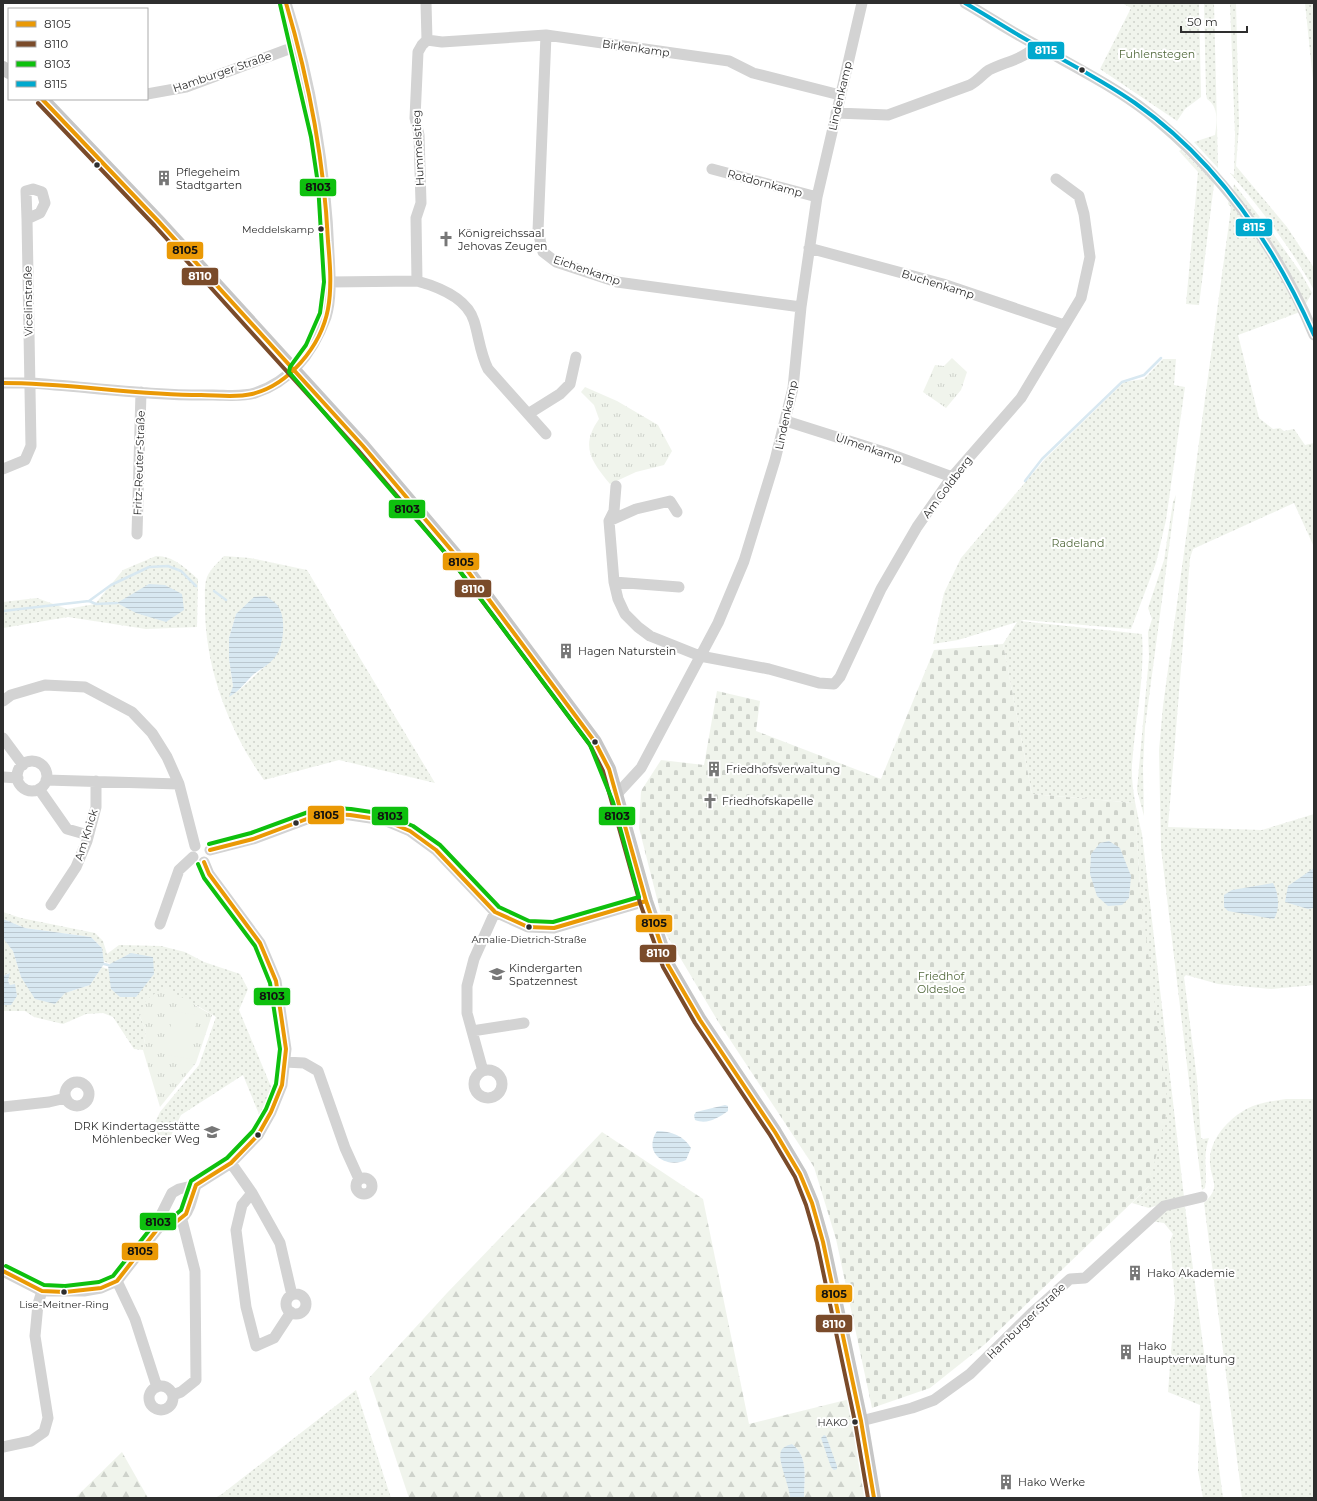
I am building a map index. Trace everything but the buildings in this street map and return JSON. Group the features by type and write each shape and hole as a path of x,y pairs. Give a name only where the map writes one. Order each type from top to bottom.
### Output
{"main road":[{"path":"43,100 103,161 363,446 458,558 582,722 595,742 609,769 646,901 668,966 682,991 775,1132 800,1174 812,1202 823,1242 862,1420 874,1498"}],"street":[{"path":"3,382 30,382 141,392 198,395 254,393 279,383 295,370 311,348 326,315 330,282 324,184 317,136 298,48 286,3"},
{"path":"426,3 427,40"},
{"name":"Lindenkamp","path":"617,794 641,768 718,623 744,561 786,421 793,388 801,307 817,197 862,3"},
{"path":"965,3 1087,74 1147,112 1185,146 1221,183 1243,210 1294,288 1314,335"},
{"name":"Birkenkamp","path":"427,40 442,42 546,35 729,61 754,73 840,95"},
{"name":"Eichenkamp","path":"546,35 538,231 543,252 556,262 617,282 801,307"},
{"name":"Hummelstieg","path":"417,281 416,218 421,203 419,135 415,118 418,52 422,44 427,40"},
{"path":"836,113 888,116 970,85 980,79 988,70 1030,52 1036,45"},
{"name":"Hamburger Straße","path":"148,94 186,87 286,50 298,48"},
{"name":"Rotdornkamp","path":"712,169 817,197"},
{"name":"Am Goldberg","path":"700,656 769,669 819,683 834,684 840,676 875,603 917,527 952,477 1021,398 1081,298 1090,257 1088,236 1079,196 1056,179"},
{"name":"Vicelinstraße","path":"3,469 25,460 31,446 27,219"},
{"name":"Buchenkamp","path":"810,248 943,284 1064,325"},
{"path":"330,282 417,281 460,300 468,307 474,320 482,357 488,369 546,434"},
{"path":"528,414 560,394 570,384 576,357"},
{"name":"Fritz-Reuter-Straße","path":"137,534 141,392"},
{"name":"Ulmenkamp","path":"786,421 887,453 952,477"},
{"path":"616,486 614,511 609,521 614,582 618,599 625,614 650,636 700,656"},
{"path":"609,521 636,509 670,501 678,512"},
{"path":"614,582 679,587"},
{"path":"3,701 11,695 45,685 85,687 132,712 152,733 167,757 179,784 195,846 192,851 193,857 198,861 204,862"},
{"path":"3,738 23,765"},
{"path":"30,762 38,763 44,768 46,780 39,789 34,791 25,789 21,786 18,773 23,765 30,762"},
{"path":"3,777 18,778"},
{"path":"46,780 179,784"},
{"name":"Am Knick","path":"51,905 76,867 88,835 96,807 96,781"},
{"path":"39,789 66,829 88,835"},
{"path":"210,850 253,839 312,817 326,815 350,815 384,820 410,831 436,850 495,912 528,927 554,928 646,901"},
{"path":"195,846 203,844 210,850"},
{"path":"204,862 208,858 210,850"},
{"path":"160,924 179,870 193,857"},
{"path":"3,1271 42,1291 84,1291 101,1288 117,1281 159,1227 162,1213 172,1193 179,1189 196,1185 231,1163 258,1135 272,1112 282,1085 286,1049 276,982 260,943 209,874 204,862"},
{"path":"484,1071 467,1013 467,986 474,959 495,912"},
{"path":"472,1031 524,1022"},
{"path":"285,1062 304,1063 318,1071 345,1148 359,1179"},
{"path":"3,1107 49,1102 66,1098"},
{"path":"231,1163 252,1193 280,1243 292,1295"},
{"path":"159,1227 182,1220 191,1203 196,1185"},
{"path":"252,1193 242,1205 236,1230 246,1307 256,1346 274,1338 291,1312"},
{"name":"Hamburger Straße","path":"862,1420 912,1408 934,1400 970,1374 1033,1312 1070,1279 1085,1278 1164,1206 1202,1197"},
{"path":"173,1395 181,1392 196,1380 195,1271 182,1220"},
{"path":"117,1281 135,1319 157,1387"},
{"path":"3,1446 31,1441 44,1432 48,1418 35,1336 38,1304 42,1291"},
{"path":"292,1295 302,1296 306,1305 300,1313 291,1312 286,1305 288,1299 292,1295"},
{"path":"166,1386 173,1395 170,1407 163,1410 155,1409 149,1398 152,1391 157,1387 166,1386"}],"green space":[{"name":"Fuhlenstegen","path":"1122,3 1199,3 1201,97 1185,109 1177,121 1100,69 1131,8"},
{"path":"1204,3 1214,3 1218,168 1194,142 1215,135 1216,125 1214,106 1207,99 1206,93"},
{"path":"1230,3 1236,3 1239,126 1236,166 1287,227 1314,268 1314,290 1296,259 1230,173 1234,175 1235,135"},
{"path":"1305,3 1314,3 1314,90"},
{"path":"1181,150 1212,180 1214,184 1199,305 1186,304 1198,172 1179,151"},
{"path":"1234,184 1274,235 1301,273 1312,293 1305,305 1233,192"},
{"path":"1229,200 1275,266 1300,312 1238,335 1259,418 1273,429 1280,428 1284,431 1294,429 1305,445 1314,443 1314,547 1294,503 1193,549 1190,558 1168,827 1262,830 1314,814 1314,868 1312,870 1308,909 1314,908 1314,985 1271,989 1218,984 1186,975 1184,977 1197,1079 1201,1138 1209,1138 1205,1158 1205,1188 1202,1190 1161,848 1159,750 1163,706 1229,223 1231,207 1228,204"},
{"path":"952,358 967,372 961,390 946,408 923,392 935,365 944,366"},
{"name":"Radeland","path":"1163,359 1176,359 1174,385 1185,387 1166,520 1156,563 1131,629 1024,620 1020,621 1142,634 1143,650 1141,683 1133,749 1132,782 1142,834 1184,1197 1149,1208 1132,1203 1149,1186 1140,890 1135,803 1032,794 1003,644 1017,622 958,640 933,644 944,593 961,558 1045,459 1124,382 1144,379"},
{"path":"585,387 617,401 658,425 672,451 664,465 636,472 610,484 598,468 590,453 590,437 599,419 594,405 581,392"},
{"path":"1176,495 1145,727 1143,767 1144,816 1137,790 1149,657 1148,632 1152,619 1148,608 1164,560 1173,502"},
{"path":"156,556 174,560 198,579 197,627 146,629 68,617 3,628 3,602 37,598 67,609 95,604 123,570"},
{"path":"224,556 250,558 307,570 435,783 339,760 264,780 251,761 230,720 214,676 209,653 206,630 205,584 207,577 213,568","holes":["236,614 268,664 230,696 233,686 229,659 229,638"]},
{"name":"Friedhof Oldesloe","path":"1003,644 1032,794 1135,803 1140,890 1168,1106 1149,1186 984,1345 930,1388 872,1408 836,1239 814,1167 719,1023 666,934 639,828 641,791 661,760 704,765 717,691 760,701 756,731 881,779 934,650"},
{"path":"3,912 21,918 95,933 103,941 107,954 119,945 161,946 185,952 204,962 240,974 248,989 239,1010 272,1089 261,1119 243,1075 181,1115 166,1146 153,1127 160,1112 199,1065 216,1017 196,1005 139,1014 146,1031 143,1050 134,1049 113,1017 103,1013 86,1014 63,1024 34,1017 25,1011 3,1011 3,1005 11,1005 15,984 10,985 8,981 9,973 3,976 3,938 13,951 21,977 65,993 90,985 102,967 108,969 131,953 111,964 103,961 102,948 91,937 25,928 3,919"},
{"path":"164,987 212,1015 196,1063 160,1107 143,1050 146,1031 139,1014 146,1000"},
{"path":"173,1011 197,1015 190,1059 166,1055"},
{"path":"1286,1099 1314,1099 1314,1498 1242,1498 1204,1203 1214,1189 1210,1155 1222,1129 1237,1115 1253,1106"},
{"path":"602,1132 703,1199 749,1424 850,1399 867,1498 804,1498 805,1476 803,1462 801,1455 792,1444 790,1498 409,1498 369,1378 447,1293"},
{"path":"1185,1207 1223,1498 1203,1498 1198,1471 1200,1405 1168,1392 1175,1300 1170,1241 1173,1234 1164,1223 1151,1221 1166,1209"},
{"path":"356,1390 391,1498 215,1498 222,1494"},
{"path":"122,1452 148,1498 75,1498"}],"shaded area":[{"path":"149,584 165,585 182,594 184,610 166,622 136,613 117,603"},
{"path":"266,596 278,606 281,611 283,637 279,649 277,654 267,665 254,674 233,695 229,697 233,686 229,659 229,638 236,614 254,597"},
{"path":"1109,841 1120,848 1131,876 1129,898 1122,905 1108,906 1097,896 1090,874 1091,854 1100,843"},
{"path":"1314,868 1314,908 1308,909 1285,902 1288,886"},
{"path":"1273,883 1277,892 1278,901 1274,919 1228,911 1224,907 1224,895 1232,890"},
{"path":"3,919 25,928 91,937 102,948 104,964 90,985 65,993 55,1004 35,999 21,977 13,951 3,938"},
{"path":"131,953 153,957 154,974 136,997 120,997 111,989 108,965"},
{"path":"10,973 8,981 10,985 15,984 17,996 11,1005 3,1005 3,976"},
{"path":"725,1105 728,1106 728,1111 716,1118 704,1122 695,1120 694,1115 696,1112"},
{"path":"657,1131 672,1133 685,1140 691,1148 686,1160 671,1162 659,1158 655,1153 653,1146 653,1139"},
{"path":"824,1435 826,1436 837,1466 837,1469 834,1470 831,1467 821,1438"},
{"path":"792,1444 801,1455 803,1462 805,1476 804,1498 790,1498 782,1467 780,1455 781,1451 784,1447"}],"waterway":[{"path":"1025,481 1042,459 1122,382 1144,375 1161,358"},
{"path":"3,611 89,601 111,585 149,567 168,566 181,571 196,586"},
{"path":"214,591 226,600"},
{"path":"89,601 96,604 117,603"},
{"path":"104,964 108,965"}],"transit line":[{"name":"8105","path":"3,383 176,394 246,395 266,389 278,382 290,373 311,350 324,323 329,301 330,284 326,211 314,121 302,62 286,3"},
{"name":"8115","path":"965,3 1122,94 1164,126 1192,151 1217,178 1261,237 1281,269 1314,335"},
{"name":"8103","path":"209,844 251,833 311,811 333,808 351,809 385,814 413,826 440,845 499,907 529,921 553,922 639,897 613,802 590,745 453,562 289,372 290,367 306,345 320,313 324,282 318,184 311,137 280,4"},
{"name":"8105","path":"43,100 159,222 363,446 458,558 595,742 609,769 646,901 668,965 700,1020 775,1132 800,1174 812,1203 823,1242 861,1421 874,1498"},
{"name":"8110","path":"38,103 155,226 358,450 453,562 590,745 603,771 640,903 663,967 695,1023 770,1135 795,1177 806,1205 817,1243 855,1422 868,1498"},
{"name":"8105","path":"210,850 253,839 312,817 333,814 350,815 384,820 410,831 436,850 495,912 528,927 554,928 646,901"},
{"name":"8105","path":"3,1271 42,1291 65,1292 101,1288 117,1281 159,1227 176,1222 186,1214 196,1185 231,1163 258,1135 271,1112 282,1085 286,1049 276,981 260,943 209,874 204,862"},
{"name":"8103","path":"6,1266 44,1285 65,1286 99,1282 113,1276 155,1223 174,1216 181,1210 191,1181 227,1158 253,1131 266,1109 276,1084 280,1049 270,983 255,946 204,878 198,864"}],"place":[{"name":"Pflegeheim Stadtgarten","path":"164,178"},
{"name":"Meddelskamp","path":"321,229"},
{"name":"Königreichssaal Jehovas Zeugen","path":"446,239"},
{"name":"Hagen Naturstein","path":"566,651"},
{"name":"Friedhofsverwaltung","path":"714,769"},
{"name":"Friedhofskapelle","path":"710,801"},
{"name":"Amalie-Dietrich-Straße","path":"529,927"},
{"name":"Kindergarten Spatzennest","path":"497,974"},
{"name":"DRK Kindertagesstätte Möhlenbecker Weg","path":"212,1132"},
{"name":"Hako Akademie","path":"1135,1273"},
{"name":"Lise-Meitner-Ring","path":"64,1292"},
{"name":"Hako Hauptverwaltung","path":"1126,1352"},
{"name":"HAKO","path":"855,1422"},
{"name":"Hako Werke","path":"1006,1482"}]}
